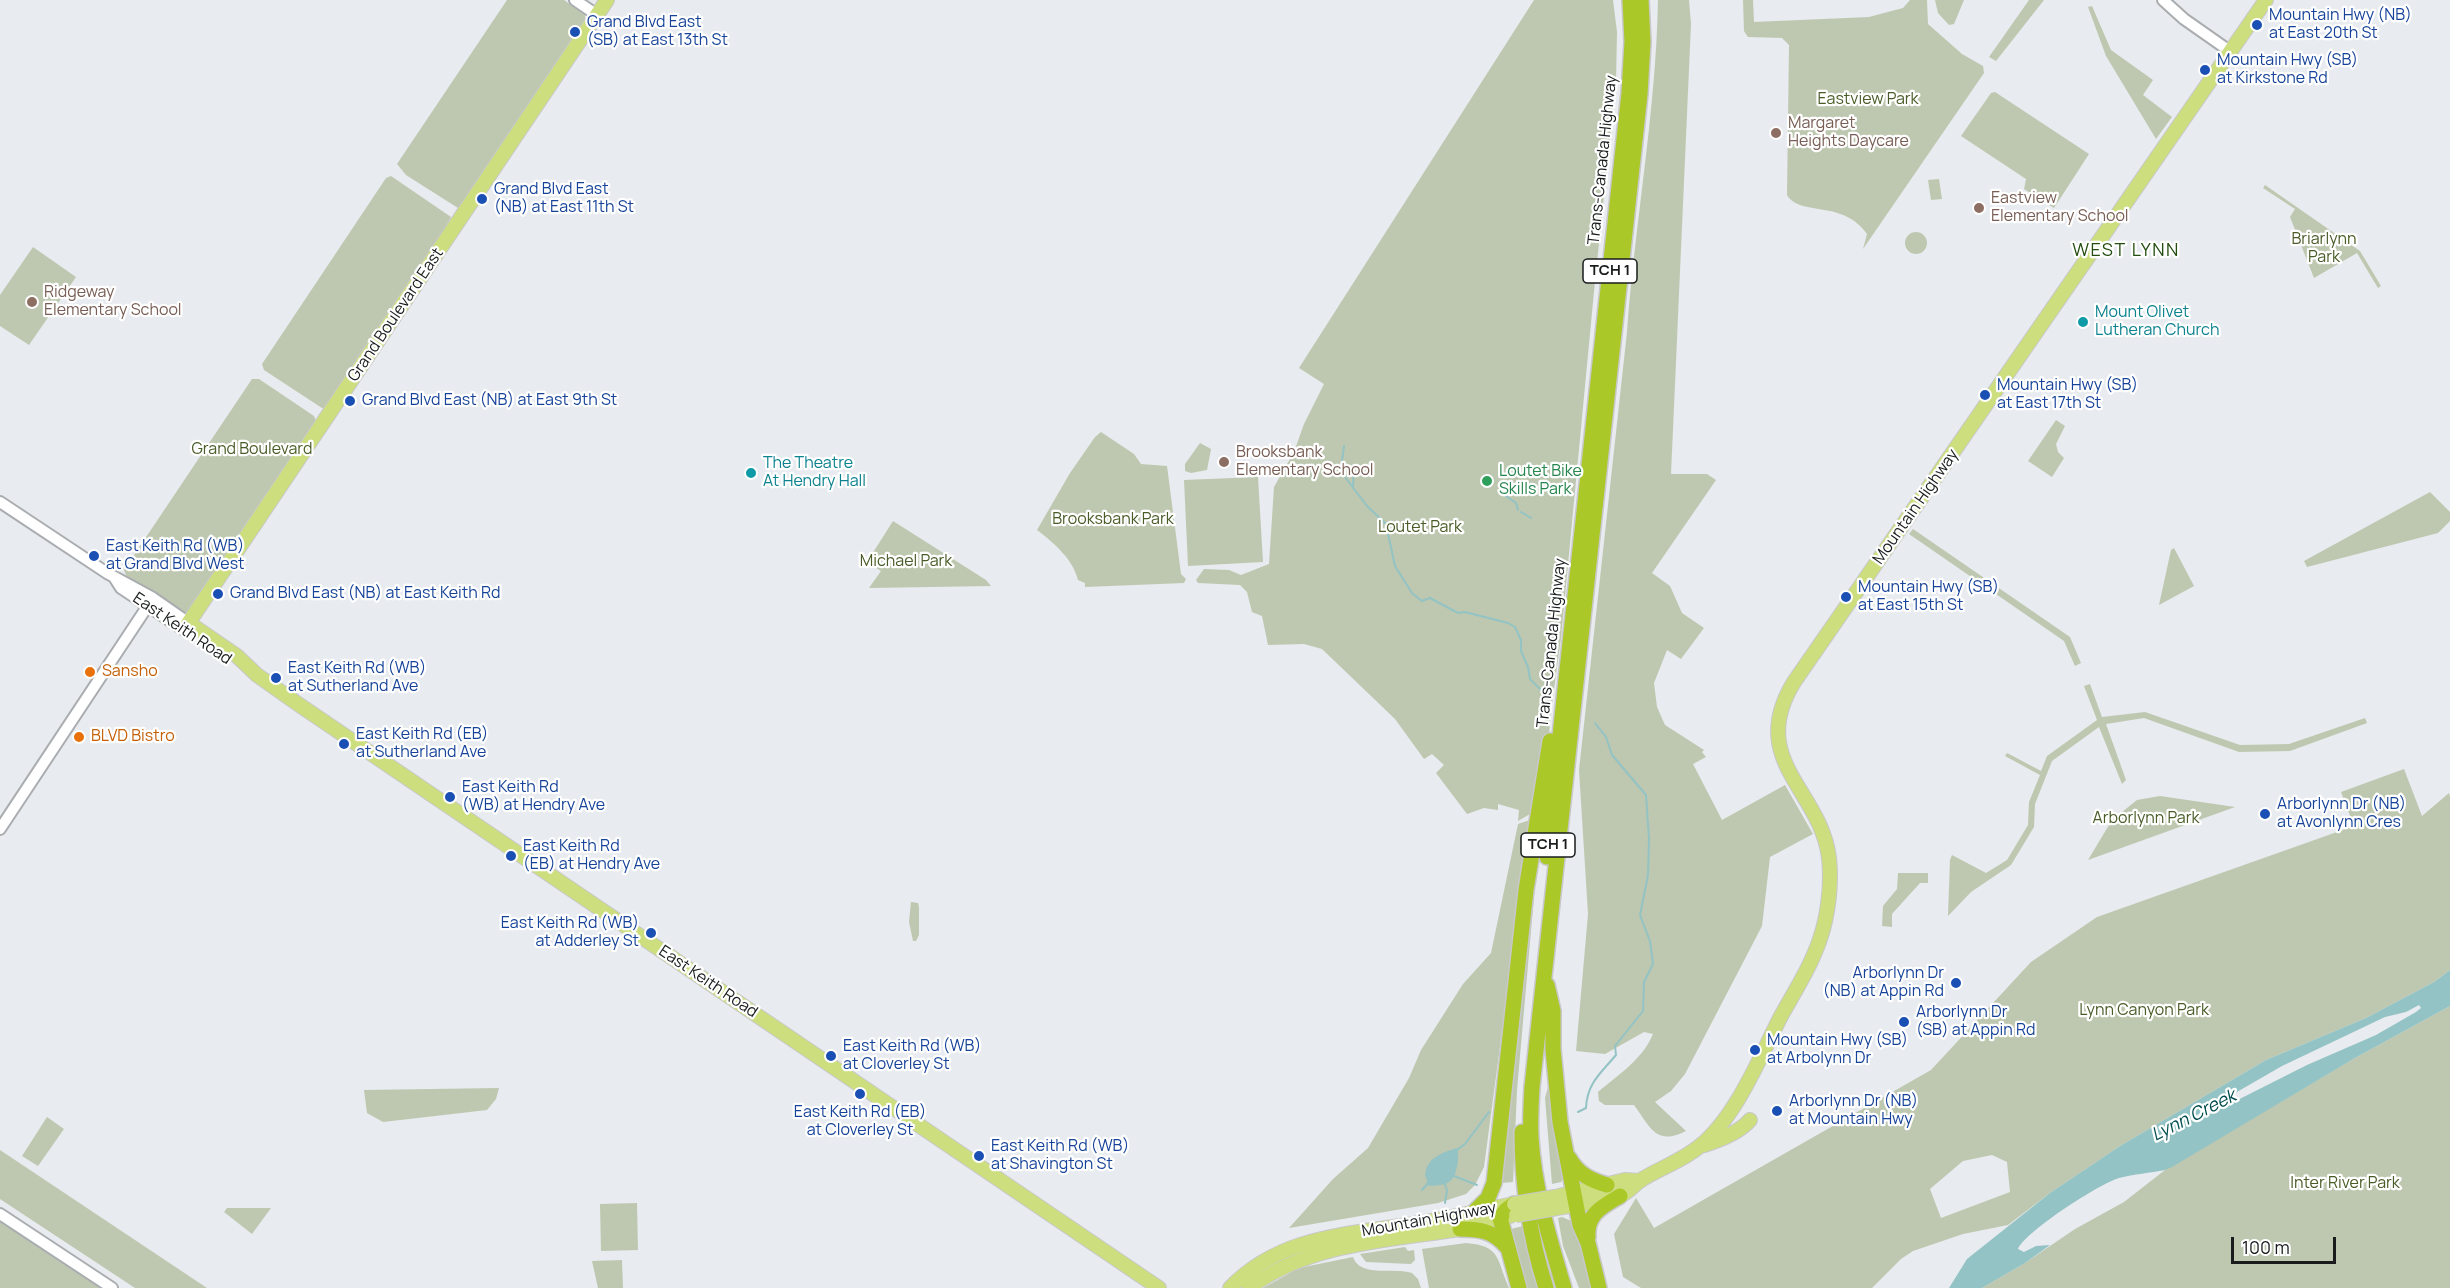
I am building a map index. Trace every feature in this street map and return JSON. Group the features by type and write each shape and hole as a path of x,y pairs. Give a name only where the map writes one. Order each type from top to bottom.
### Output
{"highway":[{"name":"Trans-Canada Highway","path":"1546,1288 1535,1250 1526,1194 1521,1113 1629,85 1632,42 1630,0"},
{"name":"Trans-Canada Highway","path":"1551,1243 1538,1185 1531,1139 1532,1087 1640,94 1643,42 1641,0"},
{"path":"1475,1211 1488,1198 1494,1183 1526,890 1559,688 1569,656"},
{"path":"1545,972 1553,1011 1553,1049 1567,1156 1580,1225 1588,1243"},
{"path":"1567,1156 1576,1170 1584,1176 1607,1185"},
{"path":"1599,1288 1588,1243 1587,1229 1593,1215 1603,1205 1620,1196"},
{"path":"1515,1210 1500,1218 1519,1288"},
{"path":"1460,1229 1478,1229 1490,1233 1506,1246"},
{"path":"1551,1243 1573,1288"},
{"name":"TCH 1","path":"1551,1243 1564,1288"}],"main road":[{"name":"Grand Boulevard East","path":"187,626 607,0"},
{"name":"Mountain Highway","path":"1575,1198 1585,1204 1620,1196 1640,1181 1675,1163 1699,1147 1718,1128 1737,1099 1808,965 1823,927 1830,871 1827,843 1782,756 1779,725 1784,701 1794,682 2266,0"},
{"name":"East Keith Road","path":"187,626 237,656 257,675 1159,1288"},
{"path":"1699,1147 1719,1140 1745,1126 1750,1120"},
{"name":"Mountain Highway","path":"1230,1288 1256,1266 1293,1246 1321,1238 1454,1217 1475,1211 1515,1210 1575,1198 1625,1180 1640,1181"},
{"name":"Mountain Highway","path":"1249,1288 1276,1270 1319,1253 1460,1229 1500,1218"}],"street":[{"path":"575,0 597,15"},
{"path":"2163,0 2184,19 2231,52"},
{"name":"East Keith Road","path":"0,502 113,576 171,610 187,626"},
{"name":"East Keith Road","path":"113,576 121,588 147,607 187,626"},
{"path":"139,590 146,599 147,607"},
{"path":"0,829 147,607 152,604 171,610"},
{"path":"0,1214 112,1288"}],"green space":[{"path":"507,0 564,0 585,15 585,21 461,208 458,208 406,175 397,164"},
{"name":"Loutet Park","path":"1534,0 1613,0 1617,32 1616,82 1561,638 1550,719 1546,804 1538,816 1530,814 1518,821 1519,810 1498,804 1498,810 1484,808 1467,814 1436,773 1444,765 1432,754 1424,759 1395,719 1322,649 1304,644 1268,645 1262,616 1252,612 1247,592 1240,585 1198,583 1196,580 1204,569 1229,570 1241,575 1269,564 1274,487 1294,452 1304,424 1324,384 1299,368"},
{"path":"1658,0 1689,0 1691,24 1671,474 1707,474 1716,480 1652,573 1670,586 1682,613 1704,628 1681,659 1667,650 1654,683 1657,707 1665,725 1704,750 1702,752 1706,757 1693,764 1722,820 1785,785 1813,834 1770,857 1762,926 1685,1074 1671,1091 1655,1102 1686,1131 1668,1136 1655,1132 1634,1105 1605,1105 1599,1101 1598,1092 1636,1059 1653,1034 1644,1032 1605,1054 1576,1051 1588,914 1579,770 1649,125"},
{"name":"Eastview Park","path":"1743,0 1753,0 1754,22 1869,17 1903,8 1910,0 1927,0 1928,24 1962,54 1983,66 1984,73 1863,249 1867,234 1857,223 1835,212 1793,202 1787,195 1789,45 1782,38 1748,37 1744,31"},
{"path":"1935,0 1964,0 1954,24 1949,25 1938,13"},
{"path":"2029,0 2044,0 1996,61 1989,57"},
{"path":"2092,6 2111,50 2153,80 2143,95 2172,117 2156,139 2106,56 2088,7"},
{"path":"1995,92 2089,154 2054,208 2024,189 2026,179 1961,136 1991,93"},
{"name":"Grand Boulevard","path":"391,176 451,217 430,256 325,410 264,370 262,364 386,178"},
{"path":"1939,179 1942,199 1931,200 1928,180"},
{"name":"Briarlynn Park","path":"2265,185 2360,251 2381,286 2378,288 2357,253 2314,278 2290,217 2295,209 2263,188"},
{"path":"1916,232 1924,235 1927,243 1924,251 1916,254 1908,251 1905,243 1908,235"},
{"path":"33,247 76,277 29,345 0,326 0,295"},
{"name":"Grand Boulevard","path":"252,379 259,379 314,416 316,421 287,469 191,612 184,616 126,575 124,570"},
{"path":"2056,420 2065,426 2056,444 2058,452 2064,458 2052,477 2028,461"},
{"name":"Brooksbank Park","path":"1101,432 1134,454 1141,464 1167,466 1181,574 1186,579 1184,583 1085,587 1085,583 1078,580 1072,565 1062,552 1037,530 1070,473"},
{"path":"1200,443 1211,449 1207,470 1191,473 1185,471 1185,464"},
{"path":"1258,477 1263,562 1188,566 1184,480"},
{"path":"2430,492 2450,512 2450,521 2438,533 2307,567 2304,561"},
{"name":"Michael Park","path":"893,521 986,580 991,586 869,588 881,571 867,562"},
{"path":"1913,529 2070,637 2081,663 2075,666 2064,641 1909,534"},
{"path":"2174,548 2194,586 2159,605 2171,550"},
{"path":"2090,684 2102,717 2145,712 2240,745 2289,744 2365,718 2367,723 2290,751 2239,752 2144,718 2106,724 2126,780 2122,784 2099,727 2052,761 2035,804 2034,827 2011,865 1971,892 1948,916 1952,855 1986,873 2007,860 2028,825 2029,802 2040,775 2005,756 2007,753 2041,771 2047,756 2097,720 2084,686"},
{"name":"Lynn Canyon Park","path":"2404,769 2422,816 2449,793 2450,970 2434,982 2366,1018 2266,1060 2120,1146 2050,1193 2008,1225 1963,1234 1913,1251 1901,1259 1872,1288 1641,1288 1623,1277 1614,1234 1636,1198 1654,1228 1931,1070 2031,962 2097,917 2354,826 2341,792","holes":["1992,1155 2007,1162 2010,1192 1941,1218 1930,1189 1963,1161"]},
{"name":"Arborlynn Park","path":"2160,796 2235,807 2088,860 2112,820 2137,800"},
{"path":"1530,820 1484,1167 1475,1185 1466,1194 1438,1203 1289,1228 1333,1179 1368,1148 1409,1078 1421,1050 1463,984 1491,953 1518,824"},
{"path":"1538,851 1517,1090 1513,1182 1502,1183"},
{"path":"1898,873 1928,873 1928,883 1920,883 1892,914 1892,927 1882,926 1883,906 1897,889"},
{"path":"911,902 918,903 919,907 919,935 916,941 913,941 909,922"},
{"name":"Inter River Park","path":"2450,1006 2450,1288 1982,1288 2025,1263 2075,1229 2124,1202 2165,1170 2355,1058"},
{"path":"1550,1080 1564,1177 1561,1182 1552,1184 1545,1098"},
{"path":"499,1088 496,1099 487,1110 383,1122 367,1113 364,1090"},
{"path":"47,1117 64,1129 38,1166 22,1156"},
{"path":"0,1150 207,1288 135,1288 0,1199"},
{"path":"637,1203 638,1250 601,1251 600,1204"},
{"path":"227,1208 271,1208 252,1234 224,1212"},
{"path":"1562,1217 1576,1223 1592,1288 1579,1288 1563,1246 1558,1218"},
{"path":"0,1222 100,1288 0,1288"},
{"path":"1523,1226 1541,1288 1525,1288 1511,1229"},
{"path":"1466,1243 1486,1247 1496,1255 1509,1288 1429,1288 1422,1249"},
{"path":"1405,1247 1408,1251 1414,1250 1415,1260 1411,1264 1366,1262 1360,1254"},
{"path":"1353,1257 1363,1268 1370,1270 1412,1273 1418,1279 1421,1288 1263,1288 1299,1268"},
{"path":"622,1260 623,1288 598,1288 592,1261"}],"water":[{"name":"Lynn Creek","path":"2450,970 2450,1006 2355,1058 2172,1167 2119,1178 2080,1198 2034,1231 2018,1249 2024,1252 2036,1246 2050,1245 2025,1263 1982,1288 1949,1288 1967,1259 2050,1193 2120,1146 2266,1060 2366,1018 2434,982","holes":["2419,1005 2421,1008 2376,1035 2307,1065 2194,1122 2190,1119 2282,1066 2385,1017 2406,1012"]},
{"path":"1457,1148 1458,1162 1453,1179 1446,1184 1429,1186 1425,1175 1429,1164 1436,1157"}],"waterway":[{"path":"1344,446 1342,461 1345,477 1367,506 1386,524 1395,566 1412,593 1422,601 1430,598 1458,613 1465,612 1508,623 1515,627 1521,640 1521,651 1530,679 1544,693"},
{"path":"1353,488 1354,465"},
{"path":"1503,494 1516,503 1518,510"},
{"path":"1521,512 1531,518"},
{"path":"1578,1112 1586,1108 1592,1085 1616,1055 1615,1046 1643,1011 1644,982 1653,964 1650,941 1640,915 1648,875 1649,839 1646,795 1612,755 1606,737 1595,723"},
{"path":"1457,1150 1465,1144 1489,1112"},
{"path":"1454,1176 1477,1185"},
{"path":"1444,1182 1447,1190 1445,1203"},
{"path":"1422,1190 1428,1183"}],"place":[{"name":"Mountain Hwy (NB) at East 20th St","path":"2257,25"},
{"name":"Grand Blvd East (SB) at East 13th St","path":"575,32"},
{"name":"Mountain Hwy (SB) at Kirkstone Rd","path":"2205,70"},
{"name":"Margaret Heights Daycare","path":"1776,133"},
{"name":"Grand Blvd East (NB) at East 11th St","path":"482,199"},
{"name":"Eastview Elementary School","path":"1979,208"},
{"name":"Ridgeway Elementary School","path":"32,302"},
{"name":"Mount Olivet Lutheran Church","path":"2083,322"},
{"name":"Mountain Hwy (SB) at East 17th St","path":"1985,395"},
{"name":"Grand Blvd East (NB) at East 9th St","path":"350,401"},
{"name":"Brooksbank Elementary School","path":"1224,462"},
{"name":"The Theatre At Hendry Hall","path":"751,473"},
{"name":"Loutet Bike Skills Park","path":"1487,481"},
{"name":"East Keith Rd (WB) at Grand Blvd West","path":"94,556"},
{"name":"Grand Blvd East (NB) at East Keith Rd","path":"218,594"},
{"name":"Mountain Hwy (SB) at East 15th St","path":"1846,597"},
{"name":"Sansho","path":"90,672"},
{"name":"East Keith Rd (WB) at Sutherland Ave","path":"276,678"},
{"name":"BLVD Bistro","path":"79,737"},
{"name":"East Keith Rd (EB) at Sutherland Ave","path":"344,744"},
{"name":"East Keith Rd (WB) at Hendry Ave","path":"450,797"},
{"name":"Arborlynn Dr (NB) at Avonlynn Cres","path":"2265,814"},
{"name":"East Keith Rd (EB) at Hendry Ave","path":"511,856"},
{"name":"East Keith Rd (WB) at Adderley St","path":"651,933"},
{"name":"Arborlynn Dr (NB) at Appin Rd","path":"1956,983"},
{"name":"Arborlynn Dr (SB) at Appin Rd","path":"1904,1022"},
{"name":"Mountain Hwy (SB) at Arbolynn Dr","path":"1755,1050"},
{"name":"East Keith Rd (WB) at Cloverley St","path":"831,1056"},
{"name":"East Keith Rd (EB) at Cloverley St","path":"860,1094"},
{"name":"Arborlynn Dr (NB) at Mountain Hwy","path":"1777,1111"},
{"name":"East Keith Rd (WB) at Shavington St","path":"979,1156"}],"district":[{"name":"WEST LYNN","path":"2126,251"}]}
